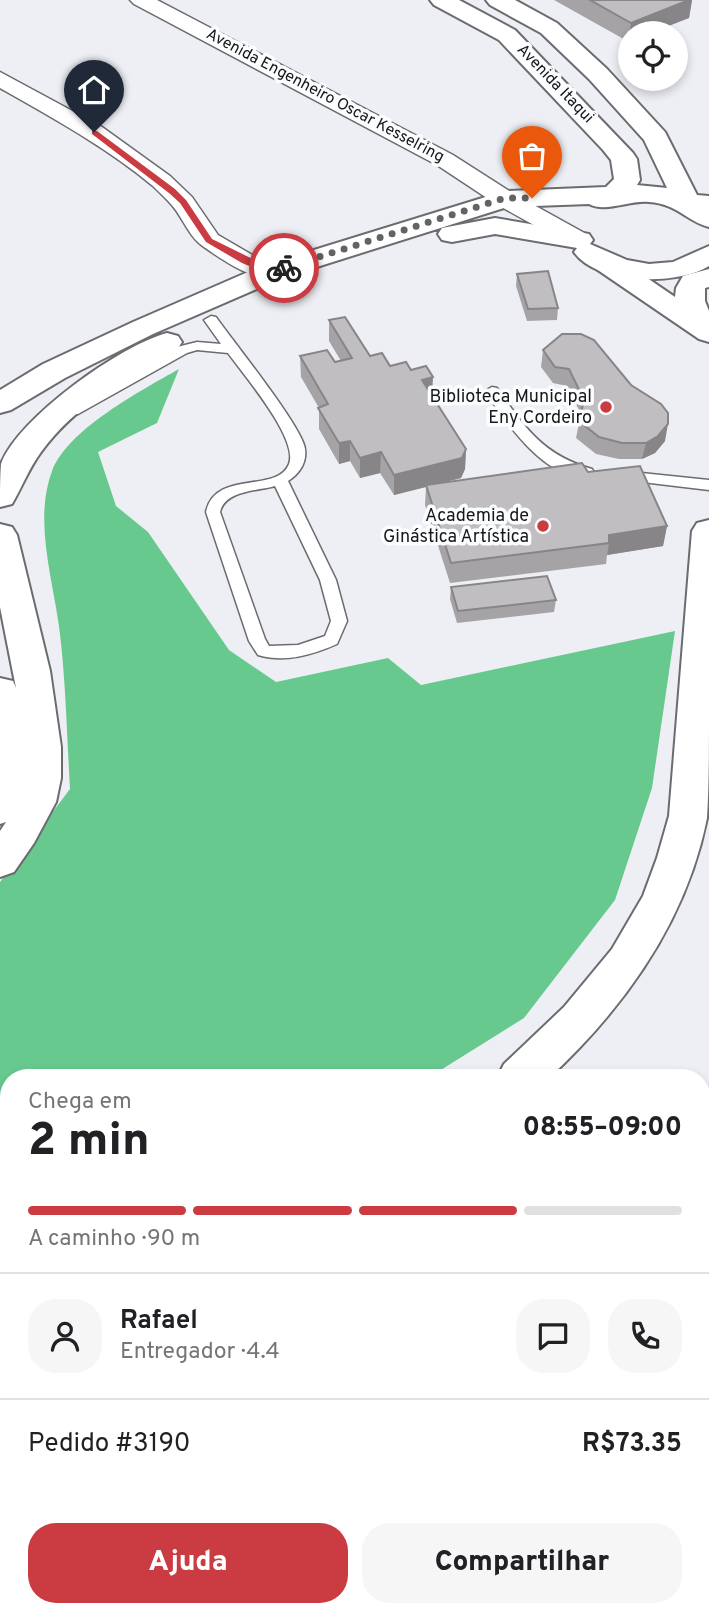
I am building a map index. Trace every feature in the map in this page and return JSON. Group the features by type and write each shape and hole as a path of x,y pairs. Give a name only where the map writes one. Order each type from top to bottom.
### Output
{"main road":[{"name":"Avenida Itaqui","path":"442,0 507,35 612,144 625,159 627,180 614,195"},
{"name":"Avenida Itaqui","path":"498,0 549,28 598,74 656,136 702,208"},
{"path":"0,403 92,352 272,272 505,198 652,194 702,208"},
{"path":"614,195 585,209 577,218 575,229 579,240 587,251 707,331"},
{"path":"0,496 33,438 63,408 97,383 164,343 211,320 335,272 478,227 514,228 579,240"},
{"path":"602,260 629,269 660,272 696,264 709,254"},
{"path":"707,331 690,302 689,289 693,282 709,278"},
{"path":"529,1069 565,1037 599,1000 624,967 664,897 678,861 688,816 709,531"},
{"path":"0,535 30,671 44,750 43,777 37,802 0,861"},
{"path":"0,691 13,753 8,797 0,809"}],"street":[{"name":"Avenida Engenheiro Oscar Kesselring","path":"141,0 478,178 505,198 579,240"},
{"path":"0,79 94,132 176,195 209,240 245,261 272,272"}],"lane":[{"path":"211,320 289,429 298,449 296,464 281,480 225,494 216,501 214,512 257,641 264,651 286,654 308,650 331,640 339,621 328,580 281,480"},
{"path":"48,424 182,350 197,346 232,349"},
{"path":"492,391 527,442 552,459 582,471 709,485"}],"green space":[{"path":"179,369 157,423 98,452 116,506 148,532 229,650 276,682 388,658 421,685 675,631 652,788 615,900 524,1018 442,1069 0,1069 0,882 70,789 62,653 45,531 47,491 52,471 73,440 108,412"}],"building":[{"path":"590,0 689,0 636,21 627,21"},
{"path":"548,271 558,308 528,309 517,274"},
{"path":"345,317 370,356 382,353 390,366 406,362 411,370 426,366 433,377 422,380 466,449 462,458 394,475 381,452 360,458 350,441 339,443 318,408 328,404 300,356 327,350 335,362 352,358 329,320"},
{"name":"Biblioteca Municipal Eny Cordeiro","path":"562,334 581,334 594,340 631,385 661,404 668,413 668,424 658,436 646,443 622,443 599,437 579,421 584,400 569,369 555,367 543,350"},
{"name":"Academia de Ginástica Artística","path":"582,463 588,472 640,466 667,526 609,535 609,543 451,563 426,485"},
{"path":"547,576 556,600 458,611 451,587"}],"way so far":[{"path":"284,268 505,198 532,198"}],"place":[{"name":"Biblioteca Municipal Eny Cordeiro","path":"606,407"},
{"name":"Academia de Ginástica Artística","path":"543,526"}],"route":[{"path":"94,132 161,180 183,202 209,240 245,261 272,272 284,268"}]}
